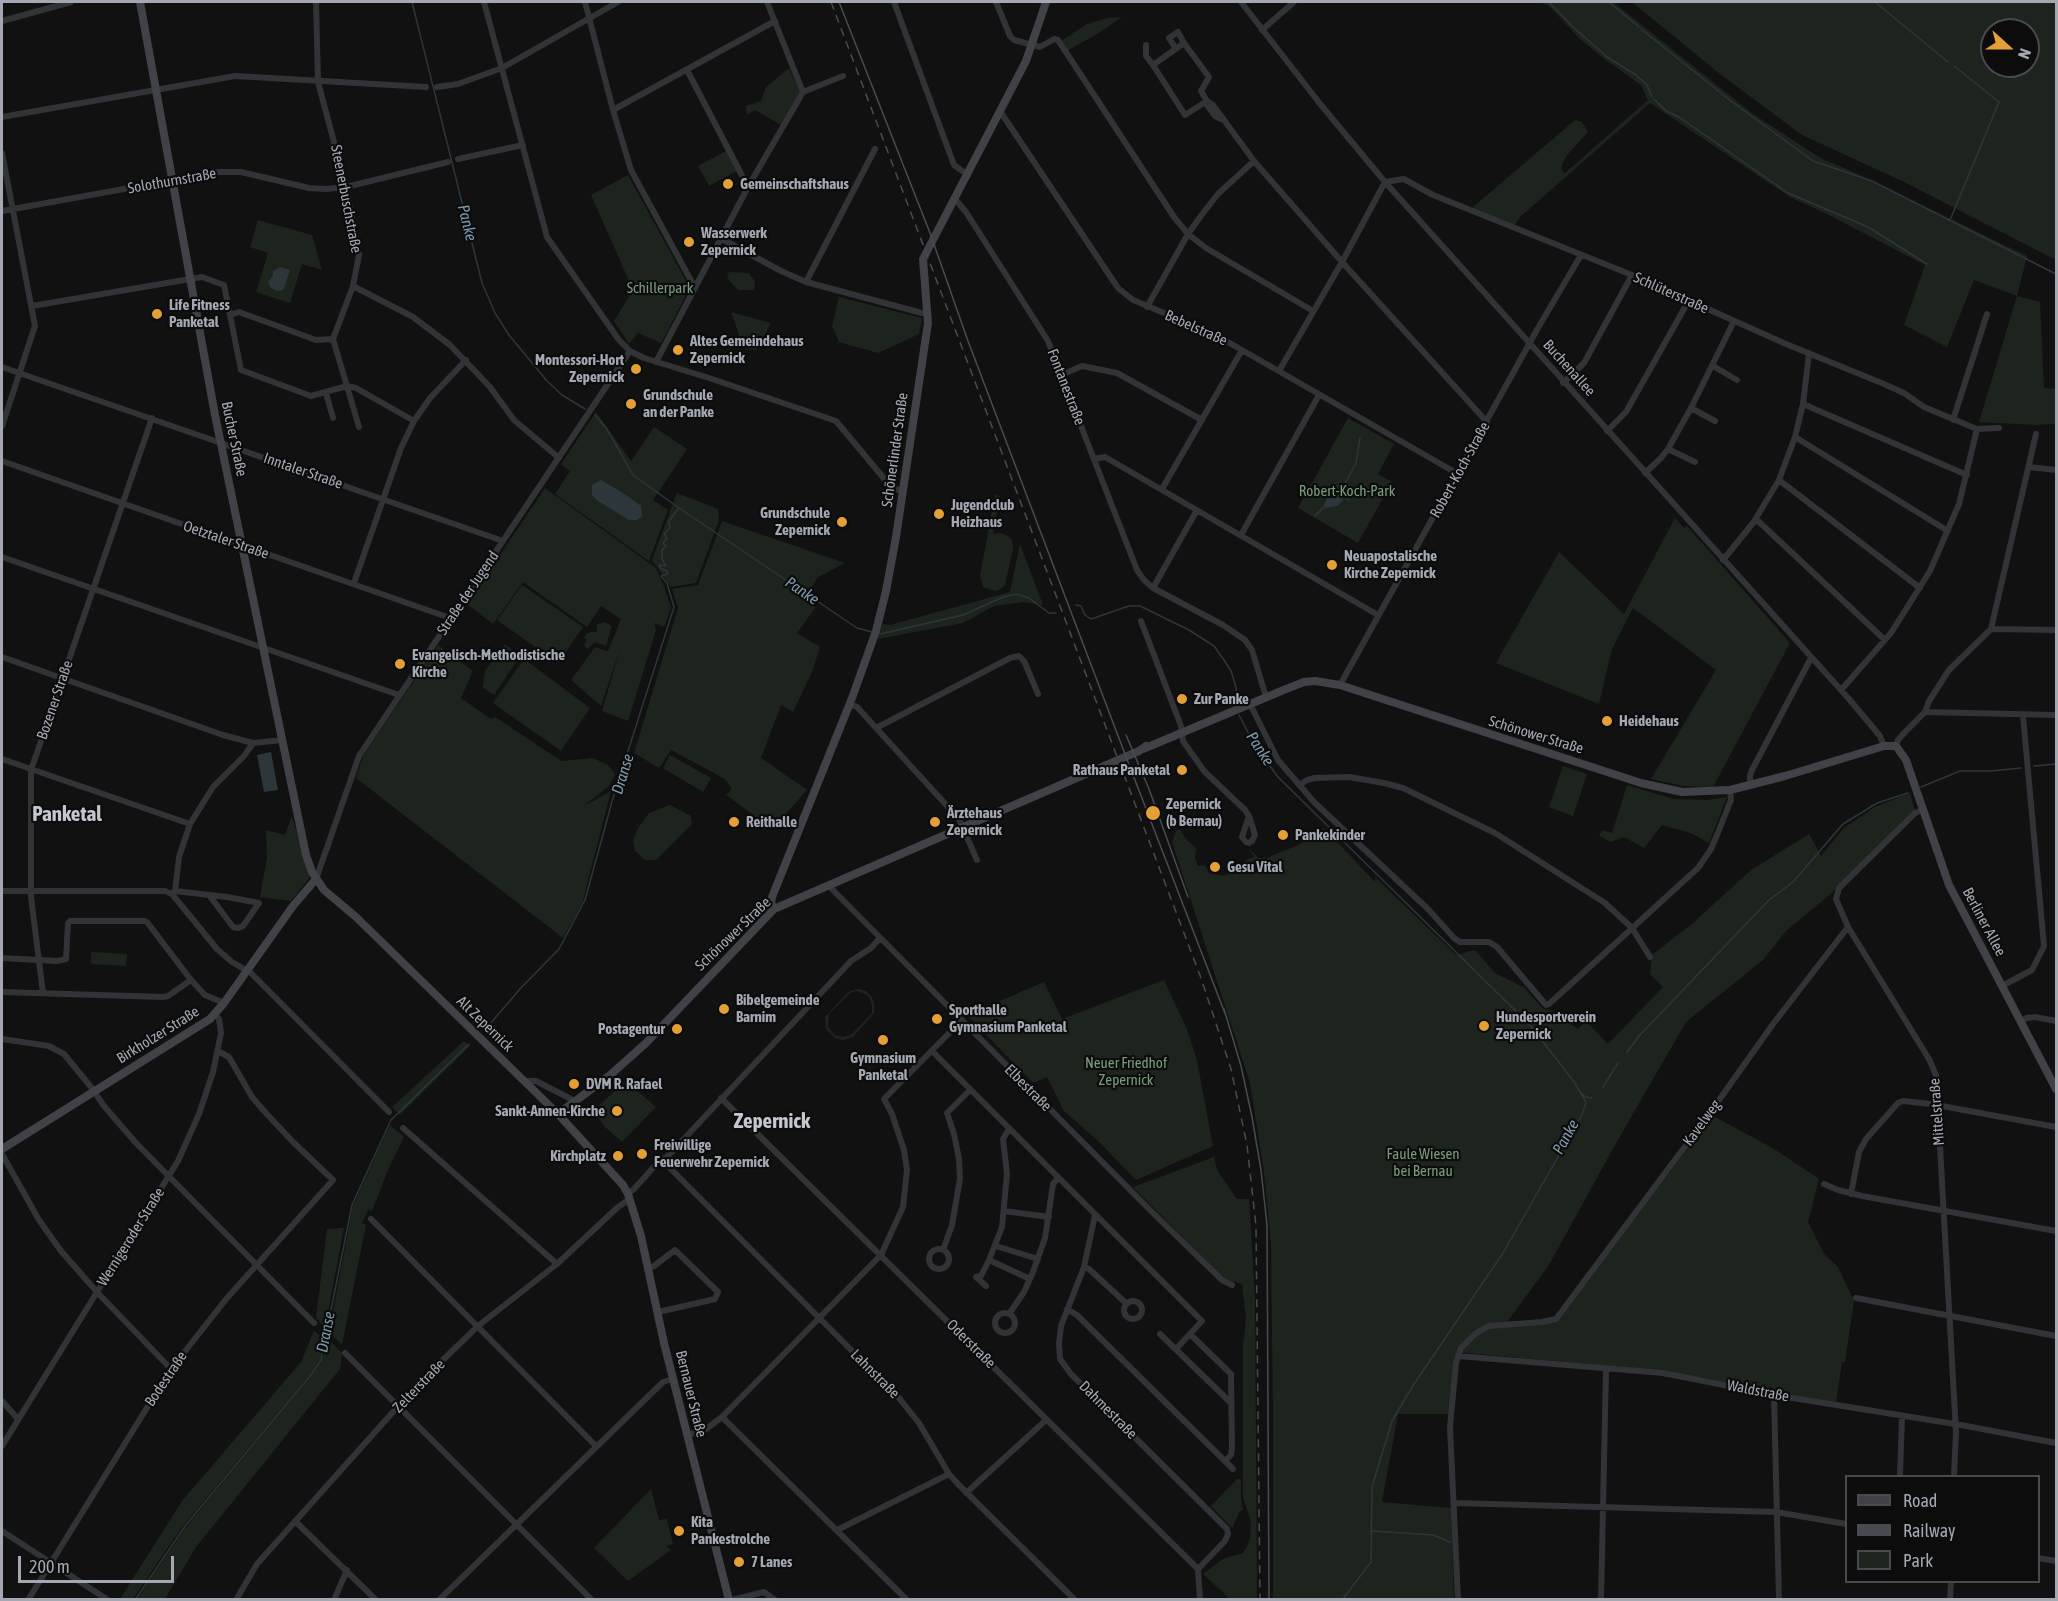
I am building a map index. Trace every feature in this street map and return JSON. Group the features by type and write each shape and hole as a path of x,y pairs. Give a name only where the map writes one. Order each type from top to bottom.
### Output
{"street":[{"path":"2,21 71,2"},
{"name":"Bucher Straße","path":"140,2 221,442 306,855 316,879"},
{"name":"Steenerbuschstraße","path":"316,2 318,82 346,187 359,255 352,286 333,339"},
{"path":"484,2 547,237 619,340 630,351 656,362 836,421 892,488 903,491"},
{"path":"585,2 631,170 695,288"},
{"path":"437,87 458,84 502,68 618,2"},
{"path":"767,2 802,92"},
{"path":"894,2 954,165 968,175"},
{"path":"996,2 1010,36 1014,40 1040,47 1054,39 1058,40 1174,217 1188,234 1206,248 1313,311"},
{"name":"Schönerlinder Straße","path":"774,909 771,903 772,897 850,704 875,632 886,591 903,491 928,313 923,259 1032,46 1046,2"},
{"name":"Buchenallee","path":"1241,2 1385,182 1880,736 1906,759"},
{"path":"1262,30 1294,2"},
{"path":"613,110 775,21"},
{"path":"1176,49 1169,38 1178,32 1209,77 1209,81 1201,90 1215,116 1224,121 1254,161 1342,262 1467,403 1487,422"},
{"path":"1153,65 1184,43"},
{"path":"1146,45 1146,56 1185,115 1207,101"},
{"path":"687,70 748,188"},
{"path":"2,117 235,76 426,87"},
{"path":"656,362 748,188 802,92 843,76"},
{"name":"Bebelstraße","path":"1000,111 1118,288 1133,300 1212,333 1458,474"},
{"path":"458,159 523,145"},
{"path":"806,282 875,149"},
{"path":"2,153 35,326 2,426"},
{"path":"1147,307 1188,234 1218,194 1254,161"},
{"name":"Solothurnstraße","path":"2,211 218,172 241,172 309,188 326,189 346,187 448,162"},
{"name":"Schlüterstraße","path":"1385,182 1404,179 1433,195 1632,275 1898,390 1924,407 1977,429"},
{"path":"1279,371 1385,182"},
{"name":"Fontanestraße","path":"955,199 966,212 1048,341 1132,561 1144,580 1153,588"},
{"path":"722,239 806,282 928,313"},
{"name":"Robert-Koch-Straße","path":"1340,685 1581,255"},
{"path":"1563,382 1584,363 1632,275"},
{"path":"32,306 202,277 224,285 241,370 311,396 347,386 364,392 414,420"},
{"path":"352,286 412,317 450,345 490,387 513,419 559,458"},
{"path":"1607,431 1626,412 1689,300"},
{"path":"230,315 238,312 316,340 333,339 359,428"},
{"path":"1953,420 1987,314"},
{"path":"1644,473 1668,449 1713,366 1734,321"},
{"path":"1162,489 1242,350"},
{"name":"Straße der Jugend","path":"316,879 359,756 630,351"},
{"path":"1723,560 1756,519 1779,480 1795,437 1803,404 1809,353"},
{"path":"354,583 401,448 414,420 434,393 466,360"},
{"path":"1061,375 1082,366 1117,373 1202,420"},
{"path":"1713,366 1737,380"},
{"name":"Inntaler Straße","path":"2,367 503,541"},
{"path":"326,393 333,418"},
{"path":"1241,535 1319,395"},
{"path":"1803,404 1967,476"},
{"path":"1691,408 1715,421"},
{"name":"Bozener Straße","path":"43,993 31,891 31,770 152,418"},
{"path":"1841,690 1885,640 1920,588 1948,531 1967,476 1977,429 1999,428"},
{"path":"1890,746 1925,712 1948,670 1991,629 2036,434"},
{"path":"1795,437 1948,531"},
{"path":"1668,449 1695,462"},
{"path":"1094,459 1105,457 1378,615"},
{"name":"Oetztaler Straße","path":"2,461 450,618"},
{"path":"2030,467 2056,470"},
{"path":"1779,480 1920,588"},
{"path":"1197,510 1153,588 1223,625 1245,640 1251,650 1266,697"},
{"path":"1756,519 1885,640"},
{"path":"2,557 399,695"},
{"path":"1141,621 1181,726 1183,741 1204,771 1249,816"},
{"path":"1991,629 2056,630"},
{"path":"876,728 913,707 1018,656 1024,661 1038,694"},
{"path":"2,657 223,735 253,743 283,740"},
{"path":"1750,786 1752,770 1811,658"},
{"name":"Schönower Straße","path":"558,1114 609,1077 646,1043 774,909 1143,748 1304,682 1328,682 1340,685 1641,783 1682,792 1730,790 1750,786 1890,746"},
{"path":"850,704 857,707 959,819 976,860"},
{"path":"1250,704 1278,760 1299,785 1428,909 1454,938 1460,942 1489,942 1497,947 1546,1005 1550,1004 1698,868 1717,835 1731,800 1730,790"},
{"path":"1925,712 2056,715"},
{"path":"2002,986 2032,970 2044,946 2023,716"},
{"path":"253,743 244,756 213,787 190,824 179,857 174,892 217,949 232,962 247,970 389,1112"},
{"path":"2,759 190,824"},
{"name":"Berliner Allee","path":"1906,759 1949,885 2056,1089"},
{"path":"1299,785 1315,778 1349,777 1371,780 1402,788 1495,833 1605,903 1632,928 1650,957"},
{"name":"Mittelstraße","path":"1922,810 1915,813 1836,893 1836,899 1848,927 1933,1067 1937,1084 1942,1210 1956,1424 1954,1475"},
{"name":"Birkholzer Straße","path":"2,1149 215,1014 293,906 316,879"},
{"name":"Alt Zepernick","path":"316,879 324,890 356,917 558,1114 622,1185 629,1197"},
{"name":"Elbestraße","path":"828,885 1222,1280 1232,1285"},
{"path":"2,891 165,891 209,894 259,903 243,927 238,928 233,927 209,894"},
{"path":"2,958 66,959 70,921 144,921 205,995 224,1003"},
{"name":"Kavelweg","path":"1458,1356 1468,1340 1489,1326 1542,1322 1556,1318 1707,1117 1773,1024 1848,927"},
{"name":"Zelterstraße","path":"236,1599 257,1564 399,1406 478,1326 557,1264 629,1197 661,1160 666,1158 851,961 871,948 880,938"},
{"path":"2,992 164,997 191,980"},
{"name":"Wernigeroder Straße","path":"2,1446 178,1161 199,1114 218,1051 221,1024 215,1014"},
{"path":"2021,1021 2035,1017 2056,1021"},
{"path":"687,1435 705,1430 722,1417 881,1255 903,1207 907,1170 904,1150 892,1114 884,1099 962,1020"},
{"path":"2,1039 49,1046 60,1050 124,1130 314,1323"},
{"name":"Bodestraße","path":"28,1599 171,1369 213,1314 333,1180 292,1142 265,1112 252,1097 229,1057 218,1051"},
{"path":"932,1051 1202,1321 1176,1349"},
{"path":"524,1081 536,1081 573,1102"},
{"path":"943,1250 952,1225 960,1179 958,1150 947,1113 970,1090"},
{"name":"Oderstraße","path":"721,1098 1198,1569"},
{"path":"1851,1194 1859,1152 1866,1138 1898,1103 1908,1100 2056,1126"},
{"path":"403,1128 557,1264"},
{"path":"986,1286 976,1277 981,1276 996,1246 1004,1211 1007,1174 1004,1139 1009,1129"},
{"path":"2,1154 39,1220 61,1251 171,1369"},
{"name":"Lahnstraße","path":"661,1160 910,1411 949,1473 966,1493 1074,1599"},
{"path":"1009,1314 1024,1292 1038,1259 1045,1238 1053,1184 1058,1178"},
{"path":"1824,1184 1851,1194 2056,1232"},
{"name":"Bernauer Straße","path":"629,1197 641,1236 673,1378 730,1599"},
{"path":"1004,1211 1049,1217"},
{"name":"Dahmestraße","path":"1095,1215 1094,1230 1084,1267 1061,1326 1059,1354 1064,1366 1227,1529 1226,1541 1198,1569"},
{"path":"371,1220 596,1446"},
{"path":"996,1246 1038,1259"},
{"path":"648,1269 675,1250 718,1292 715,1299 658,1312"},
{"path":"989,1260 1030,1280"},
{"path":"1084,1267 1127,1304"},
{"path":"1856,1298 2056,1336"},
{"path":"1067,1309 1077,1315 1233,1469"},
{"path":"1160,1334 1231,1403"},
{"path":"1190,1334 1231,1374 1232,1448 1231,1455 1225,1461"},
{"path":"345,1353 591,1599"},
{"path":"1458,1356 1450,1427 1458,1599"},
{"name":"Waldstraße","path":"1458,1356 1664,1373 1774,1395 1956,1424 2056,1443"},
{"path":"1601,1599 1606,1369"},
{"path":"439,1599 663,1382 673,1378"},
{"path":"1774,1395 1779,1599"},
{"path":"2,1401 18,1419"},
{"path":"1900,1475 1902,1416"},
{"path":"722,1417 907,1599"},
{"path":"966,1493 1046,1420"},
{"path":"837,1530 949,1473"},
{"path":"1455,1503 1776,1512 1845,1524"},
{"path":"295,1521 376,1599"},
{"path":"2,1531 108,1599"},
{"path":"2040,1558 2056,1561"},
{"path":"1198,1569 1200,1599"},
{"path":"334,1599 347,1570"},
{"path":"1950,1599 1951,1583"},
{"path":"730,1599 764,1592 775,1599"}],"green space":[{"path":"1539,2 1613,2 1753,114 1822,159 1856,173 2027,256 2017,296 1974,280 1947,347 1904,325 1925,265 1790,197 1650,103 1520,217 1514,226 1472,208 1575,120 1582,122 1588,132 1568,154 1561,166 1564,174 1648,100 1641,85 1580,39 1549,6"},
{"path":"1632,2 2056,2 2056,260 1904,182 1802,135 1720,74"},
{"path":"1122,17 1067,51 1061,41 1087,24"},
{"path":"789,68 800,92 781,125 755,110 747,115 746,106 761,101 766,87"},
{"path":"726,151 737,171 709,186 698,166"},
{"name":"Schillerpark","path":"628,175 690,288 661,343 638,333 629,344 614,321 633,290 591,195"},
{"path":"258,220 312,235 322,270 302,264 290,303 256,292 268,253 250,247"},
{"path":"729,272 749,273 755,282 754,290 738,290 727,278"},
{"path":"2017,296 2040,302 2044,388 2056,389 2056,424 1979,422"},
{"path":"839,297 922,318 919,334 878,353 839,342 832,326"},
{"path":"731,312 771,323 757,350 735,347 739,334"},
{"path":"596,412 631,461 654,427 687,449 653,500 668,510 649,561 555,494 570,471 561,464"},
{"name":"Robert-Koch-Park","path":"1348,418 1394,444 1378,474 1392,482 1358,543 1298,508"},
{"path":"545,488 656,568 663,584 671,607 664,627 654,623 656,630 628,721 602,711 621,646 601,706 571,680 595,647 608,651 621,619 601,606 587,627 523,582 493,624 467,604"},
{"path":"677,493 718,509 719,520 696,583 671,587 652,560"},
{"path":"995,495 1000,496 993,534 1000,533 1008,536 1012,540 1013,549 1005,585 995,591 983,587 980,576"},
{"path":"1675,518 1684,528 1687,526 1790,643 1713,787 1683,786 1651,779 1716,670 1633,608 1612,649 1599,704 1496,663 1559,552 1624,614"},
{"path":"722,521 845,563 818,577 804,599 816,607 797,633 820,647 812,672 793,712 781,705 761,758 807,790 773,829 726,795 732,789 725,779 671,750 659,768 634,753 678,608 672,589 698,585"},
{"path":"1020,544 1043,605 1023,602 994,606 963,623 878,639 883,624 890,625 1010,592"},
{"path":"522,585 583,627 558,663 497,620"},
{"path":"605,622 612,626 606,646 595,642 588,649 584,646 587,639 584,638 586,634 597,632 596,625"},
{"path":"505,644 520,656 494,695 483,688 485,671"},
{"path":"438,645 473,671 461,698 491,719 495,717 561,761 593,758 608,765 615,775 609,786 584,806 611,791 582,904 563,938 356,778 363,756"},
{"path":"524,659 590,708 561,751 493,703"},
{"path":"670,755 711,778 703,792 663,768"},
{"path":"1563,766 1587,774 1573,816 1549,807"},
{"path":"1627,785 1673,799 1708,800 1727,797 1709,843 1691,833 1662,825 1644,848 1624,837 1611,842 1599,836 1602,830 1612,833"},
{"name":"Faule Wiesen bei Bernau","path":"1910,793 1915,811 1833,892 1786,931 1763,960 1686,1022 1549,1265 1507,1322 1556,1320 1713,1116 1771,1147 1819,1179 1808,1222 1824,1254 1838,1267 1854,1301 1836,1403 1664,1371 1457,1352 1449,1414 1398,1414 1382,1502 1451,1508 1454,1599 1273,1599 1271,1244 1264,1172 1250,1083 1172,842 1177,829 1196,848 1195,858 1198,866 1205,865 1209,873 1223,876 1244,867 1246,860 1254,857 1249,849 1259,858 1267,858 1298,845 1324,828 1375,882 1375,877 1456,955 1475,950 1495,973 1525,988 1542,1008 1552,1011 1578,1029 1586,1021 1608,1044 1663,987 1650,974 1652,955 1693,923 1751,870 1809,834 1821,856 1844,828 1875,807"},
{"path":"670,805 691,816 692,824 656,860 645,860 635,851 633,841 638,828 649,813"},
{"path":"292,816 310,877 291,901 260,897 267,857 266,830 285,835"},
{"path":"91,952 127,954 126,966 91,964"},
{"name":"Neuer Friedhof Zepernick","path":"1164,980 1186,1027 1197,1060 1213,1146 1136,1180 1098,1141 1064,1111 1047,1077 1033,1083 967,1015 1044,982 1062,1019"},
{"path":"858,989 866,991 872,997 874,1013 853,1037 843,1040 835,1038 826,1029 825,1017 848,992","holes":["856,991 869,997 872,1013 851,1035 842,1037 835,1035 828,1027 829,1014 850,993"]},
{"path":"464,1041 470,1046 400,1115 392,1107"},
{"path":"626,1081 656,1107 622,1142 605,1127 591,1108 593,1106 596,1108"},
{"path":"390,1125 404,1137 372,1211 368,1210 362,1223 366,1225 342,1345 329,1332 353,1206"},
{"path":"1214,1157 1217,1170 1237,1199 1249,1199 1255,1297 1257,1599 1230,1599 1203,1574 1223,1559 1243,1553 1250,1538 1251,1522 1243,1497 1243,1346 1246,1318 1242,1284 1224,1279 1133,1187"},
{"path":"344,1228 325,1328 316,1318 327,1229"},
{"path":"314,1331 325,1339 320,1360 311,1374 182,1527 133,1599 120,1599 182,1501 301,1362"},
{"path":"327,1341 342,1353 340,1369 196,1547 165,1599 137,1599 186,1527 312,1375 322,1360"},
{"path":"1237,1479 1241,1479 1243,1510 1240,1511 1232,1528 1211,1506"},
{"path":"651,1489 659,1520 667,1519 673,1544 666,1546 671,1550 628,1581 594,1548"}],"shaded area":[{"path":"280,267 290,270 283,290 278,291 271,288 268,282 273,276 273,271"},
{"path":"601,480 641,506 642,516 637,520 629,520 598,501 592,495 592,485"},
{"path":"1341,483 1348,486 1344,497 1351,502 1344,498 1338,506 1323,508 1330,490"},
{"path":"271,752 278,790 264,792 257,755"}],"waterway":[{"name":"Panke","path":"412,2 482,283 495,313 509,335 547,381 562,395 585,409"},
{"path":"1549,2 1607,57 1636,75 1647,85 1652,97"},
{"path":"1609,2 1639,27"},
{"path":"1875,2 1948,62"},
{"path":"1641,29 1731,101 1813,161 1872,181 2056,274"},
{"path":"1950,220 1999,102 1954,66"},
{"path":"1654,99 1666,111 1679,117 1788,193 1868,227 1927,264"},
{"name":"Panke","path":"595,415 607,429 633,475 857,628 872,632"},
{"path":"1345,484 1356,463 1360,438"},
{"name":"Dranse","path":"484,1031 559,949 585,900 613,798 674,607 667,583 661,576 668,574 667,571 659,565 666,566 662,559 662,550 666,546 663,543 667,538 664,534 670,528 669,521 679,508"},
{"path":"1315,516 1323,508"},
{"name":"Panke","path":"880,634 963,615 1003,597 1016,594 1029,598 1049,613 1056,613"},
{"name":"Panke","path":"1076,605 1081,606 1085,615 1091,619 1129,606 1140,606 1189,630 1214,646 1224,660 1231,671 1236,687 1237,702"},
{"name":"Panke","path":"1239,715 1254,744 1278,777 1530,1025 1575,1083 1586,1102 1582,1115 1503,1253 1412,1387 1392,1421 1372,1487 1371,1562 1342,1600"},
{"path":"2034,766 2056,764"},
{"path":"1921,787 1960,771 2021,768"},
{"path":"1627,1052 1639,1036 1769,900 1793,882 1843,824 1877,803 1908,793"},
{"name":"Dranse","path":"135,1600 185,1526 321,1360 352,1205 391,1120 469,1044"},
{"path":"1603,1087 1618,1063"},
{"name":"Panke","path":"1582,1094 1592,1098"},
{"path":"1372,1531 1433,1535 1450,1542"}],"tram line":[{"path":"839,2 930,233 968,341 1226,1016"},
{"path":"1126,735 1149,789 1188,897"},
{"path":"1224,1009 1241,1066 1252,1117 1267,1225 1269,1600"}],"railway":[{"path":"831,2 1201,978 1231,1069 1247,1145 1256,1226 1260,1600"}],"place":[{"name":"Gemeinschaftshaus","path":"728,184"},
{"name":"Wasserwerk Zepernick","path":"689,242"},
{"name":"Life Fitness Panketal","path":"157,314"},
{"name":"Altes Gemeindehaus Zepernick","path":"678,350"},
{"name":"Montessori-Hort Zepernick","path":"636,369"},
{"name":"Grundschule an der Panke","path":"631,404"},
{"name":"Jugendclub Heizhaus","path":"939,514"},
{"name":"Grundschule Zepernick","path":"842,522"},
{"name":"Neuapostalische Kirche Zepernick","path":"1332,565"},
{"name":"Evangelisch-Methodistische Kirche","path":"400,664"},
{"name":"Zur Panke","path":"1182,699"},
{"name":"Heidehaus","path":"1607,721"},
{"name":"Rathaus Panketal","path":"1182,770"},
{"name":"Zepernick (b Bernau)","path":"1153,813"},
{"name":"Reithalle","path":"734,822"},
{"name":"Ärztehaus Zepernick","path":"935,822"},
{"name":"Pankekinder","path":"1283,835"},
{"name":"Gesu Vital","path":"1215,867"},
{"name":"Bibelgemeinde Barnim","path":"724,1009"},
{"name":"Sporthalle Gymnasium Panketal","path":"937,1019"},
{"name":"Hundesportverein Zepernick","path":"1484,1026"},
{"name":"Postagentur","path":"677,1029"},
{"name":"Gymnasium Panketal","path":"883,1040"},
{"name":"DVM R. Rafael","path":"574,1084"},
{"name":"Sankt-Annen-Kirche","path":"617,1111"},
{"name":"Freiwillige Feuerwehr Zepernick","path":"642,1154"},
{"name":"Kirchplatz","path":"618,1156"},
{"name":"Kita Pankestrolche","path":"679,1531"},
{"name":"7 Lanes","path":"739,1562"}],"district":[{"name":"Panketal","path":"67,814"},
{"name":"Zepernick","path":"772,1121"}]}
